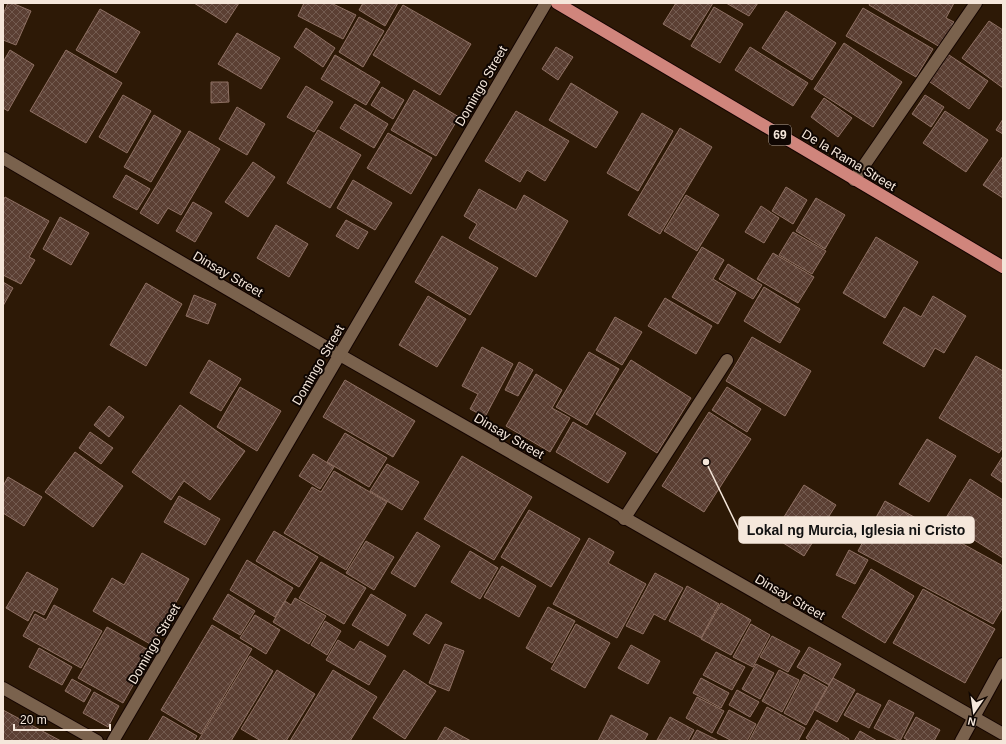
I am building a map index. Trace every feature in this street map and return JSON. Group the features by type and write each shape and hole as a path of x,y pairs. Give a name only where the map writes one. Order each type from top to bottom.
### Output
{"highway":[{"name":"De la Rama Street","path":"558,3 1003,268"}],"street":[{"name":"Domingo Street","path":"113,741 546,3"},
{"path":"854,180 976,3"},
{"name":"Dinsay Street","path":"3,158 340,355 1003,734"},
{"path":"624,518 727,360"},
{"path":"961,741 1003,664"},
{"path":"3,688 98,741"}],"building":[{"path":"8,3 12,3 31,11 16,45 3,40 3,14"},
{"path":"194,3 239,3 226,23"},
{"path":"304,3 331,3 356,15 343,39 298,16"},
{"path":"363,3 398,3 385,26 359,10"},
{"path":"676,3 713,3 690,40 663,24"},
{"path":"726,3 758,3 749,16"},
{"path":"870,3 954,3 946,18 954,22 940,47 869,5"},
{"path":"403,5 471,44 440,95 373,55"},
{"path":"714,7 743,24 720,63 691,46"},
{"path":"863,8 933,49 916,77 846,36"},
{"path":"100,9 140,32 116,73 76,50"},
{"path":"786,11 836,43 812,80 762,48"},
{"path":"359,17 384,31 363,67 339,52"},
{"path":"989,21 1003,30 1003,88 962,58"},
{"path":"306,28 335,48 323,67 294,47"},
{"path":"237,33 280,58 261,89 218,64"},
{"path":"844,43 902,82 873,127 814,89"},
{"path":"556,47 573,57 558,80 542,69"},
{"path":"750,47 808,83 793,106 735,70"},
{"path":"10,50 34,65 8,111 3,108 3,62"},
{"path":"66,50 122,83 86,143 30,111"},
{"path":"946,53 988,81 969,109 927,80"},
{"path":"335,55 380,82 366,105 321,79"},
{"path":"211,82 228,82 229,102 211,103"},
{"path":"571,83 618,112 596,148 549,120"},
{"path":"306,86 333,102 314,132 287,117"},
{"path":"382,87 404,100 393,119 371,105"},
{"path":"414,90 459,117 436,156 391,130"},
{"path":"123,95 151,111 127,153 99,137"},
{"path":"925,95 944,107 931,127 912,114"},
{"path":"824,98 852,118 838,137 811,117"},
{"path":"355,104 388,124 374,148 340,128"},
{"path":"237,107 265,124 247,155 219,139"},
{"path":"516,111 569,141 545,181 527,170 520,182 485,161"},
{"path":"945,111 988,140 966,172 923,143"},
{"path":"642,113 673,131 638,191 607,173"},
{"path":"154,115 181,131 151,182 124,167"},
{"path":"1003,119 1003,134 996,130"},
{"path":"680,128 712,147 660,234 628,215"},
{"path":"318,130 361,155 330,208 287,183"},
{"path":"189,131 220,149 181,215 168,208 158,224 140,213"},
{"path":"388,133 432,158 411,194 367,168"},
{"path":"1003,156 1003,198 983,185"},
{"path":"253,162 275,177 248,217 225,202"},
{"path":"126,175 150,189 137,210 113,197"},
{"path":"353,180 392,203 375,230 337,208"},
{"path":"786,187 807,200 793,224 772,211"},
{"path":"479,189 516,210 524,195 568,221 536,277 469,238 477,224 464,216"},
{"path":"686,195 719,215 697,251 664,231"},
{"path":"5,197 49,221 29,257 35,260 21,284 3,275 3,201"},
{"path":"816,198 845,215 825,249 796,231"},
{"path":"193,202 212,213 195,242 176,231"},
{"path":"761,206 779,218 764,243 745,232"},
{"path":"60,217 89,233 71,265 43,249"},
{"path":"346,220 368,232 358,249 336,236"},
{"path":"276,225 308,244 289,277 257,258"},
{"path":"793,232 826,251 812,274 779,255"},
{"path":"442,236 498,268 470,315 415,282"},
{"path":"876,237 918,262 885,318 843,293"},
{"path":"702,247 724,260 713,279 736,293 718,324 672,297"},
{"path":"773,253 814,277 798,303 757,279"},
{"path":"728,264 762,285 753,299 719,279"},
{"path":"3,282 13,288 3,306"},
{"path":"146,283 182,304 146,366 110,345"},
{"path":"764,287 800,309 780,343 744,321"},
{"path":"194,295 216,304 208,324 186,316"},
{"path":"428,296 466,319 437,367 399,345"},
{"path":"933,296 966,316 944,353 935,348 924,367 883,343 904,307 921,317"},
{"path":"665,298 712,326 696,354 648,326"},
{"path":"615,317 642,332 622,365 596,350"},
{"path":"752,337 811,371 785,416 726,381"},
{"path":"482,347 513,364 485,417 470,409 478,394 462,386"},
{"path":"589,352 619,369 587,425 556,407"},
{"path":"976,356 1003,371 1003,447 999,453 939,418"},
{"path":"209,360 241,379 221,411 190,393"},
{"path":"631,360 691,398 657,453 596,414"},
{"path":"519,362 533,370 518,396 505,390"},
{"path":"536,374 562,390 552,408 570,418 550,452 506,426"},
{"path":"345,380 415,421 393,457 323,417"},
{"path":"240,387 281,411 257,451 217,427"},
{"path":"727,387 761,409 747,432 712,410"},
{"path":"180,405 245,451 210,500 184,481 171,500 132,472"},
{"path":"109,406 124,417 109,437 94,425"},
{"path":"709,412 751,439 704,512 662,486"},
{"path":"573,422 626,453 608,483 556,452"},
{"path":"90,432 113,448 101,464 79,448"},
{"path":"345,433 387,458 369,487 327,462"},
{"path":"927,439 956,456 929,502 899,484"},
{"path":"75,452 123,486 93,527 45,492"},
{"path":"313,454 334,467 320,489 299,476"},
{"path":"462,456 532,497 494,560 424,519"},
{"path":"1003,456 1003,483 991,475"},
{"path":"387,464 419,482 402,510 370,491"},
{"path":"334,471 387,502 346,570 284,533 312,487 321,492"},
{"path":"8,477 42,497 24,526 3,513 3,486"},
{"path":"970,479 1003,500 1003,558 944,521"},
{"path":"804,485 836,505 804,556 772,536"},
{"path":"179,496 220,519 205,545 164,522"},
{"path":"885,501 1003,566 1003,607 993,624 858,551"},
{"path":"529,510 580,539 551,587 501,557"},
{"path":"274,531 318,557 299,587 256,561"},
{"path":"417,532 440,546 415,587 391,573"},
{"path":"589,538 614,552 608,563 646,584 617,638 553,604"},
{"path":"366,541 394,557 374,590 346,573"},
{"path":"849,550 868,560 855,584 836,575"},
{"path":"470,551 498,568 480,599 451,582"},
{"path":"142,553 189,579 152,645 93,611 112,578 124,585"},
{"path":"247,560 293,588 275,617 230,590"},
{"path":"321,562 366,588 344,624 299,598"},
{"path":"502,566 536,586 519,617 484,597"},
{"path":"871,569 914,596 885,643 842,617"},
{"path":"27,572 58,589 44,615 34,610 28,621 6,608"},
{"path":"655,573 683,588 665,620 654,614 643,634 626,626"},
{"path":"687,586 719,604 701,638 669,621"},
{"path":"923,589 995,629 965,683 893,643"},
{"path":"228,594 255,611 240,635 213,619"},
{"path":"371,594 406,615 388,646 352,625"},
{"path":"295,598 326,616 309,644 273,622 285,601 291,605"},
{"path":"721,603 751,620 731,655 701,639"},
{"path":"54,605 102,631 81,668 23,636 35,614 46,620"},
{"path":"548,607 575,621 552,663 526,648"},
{"path":"426,614 442,623 429,644 413,634"},
{"path":"255,615 280,630 266,654 240,638"},
{"path":"325,621 341,631 327,655 311,645"},
{"path":"576,624 610,643 585,688 551,669"},
{"path":"751,624 770,635 753,667 733,657"},
{"path":"212,625 252,649 201,734 161,710"},
{"path":"107,627 152,652 123,703 78,678"},
{"path":"772,636 800,651 788,672 760,657"},
{"path":"338,640 354,650 360,641 386,656 369,685 326,660"},
{"path":"445,644 464,651 449,691 429,683"},
{"path":"631,645 660,661 648,684 618,668"},
{"path":"809,647 841,664 829,685 797,667"},
{"path":"39,648 72,667 62,685 29,667"},
{"path":"716,652 745,667 732,690 703,675"},
{"path":"250,656 273,671 231,741 198,741"},
{"path":"756,664 774,673 760,699 742,689"},
{"path":"277,670 315,694 286,741 261,741 241,729"},
{"path":"333,670 377,697 350,741 290,741"},
{"path":"404,670 436,691 405,739 373,718"},
{"path":"779,670 799,680 782,712 762,701"},
{"path":"804,674 827,687 806,725 784,713"},
{"path":"701,678 729,693 721,708 693,693"},
{"path":"833,678 855,690 837,722 815,710"},
{"path":"72,679 91,690 84,702 65,691"},
{"path":"737,690 759,702 750,717 729,705"},
{"path":"94,692 119,706 108,727 83,713"},
{"path":"857,693 881,705 869,728 844,715"},
{"path":"697,697 724,711 712,733 686,718"},
{"path":"889,700 914,713 900,741 874,728"},
{"path":"767,707 805,728 798,741 749,741"},
{"path":"3,710 61,741 3,741"},
{"path":"729,710 756,724 747,741 732,741 717,733"},
{"path":"611,715 648,734 644,741 598,741"},
{"path":"163,716 197,736 194,741 148,741"},
{"path":"670,717 694,730 688,741 657,740"},
{"path":"916,717 940,730 934,741 909,741 904,738"},
{"path":"817,720 849,739 848,741 810,741 806,738"},
{"path":"445,727 471,741 437,741"},
{"path":"697,730 719,741 691,741"},
{"path":"860,731 877,741 854,741"}],"place":[{"name":"Lokal ng Murcia, Iglesia ni Cristo","path":"706,462"}]}
